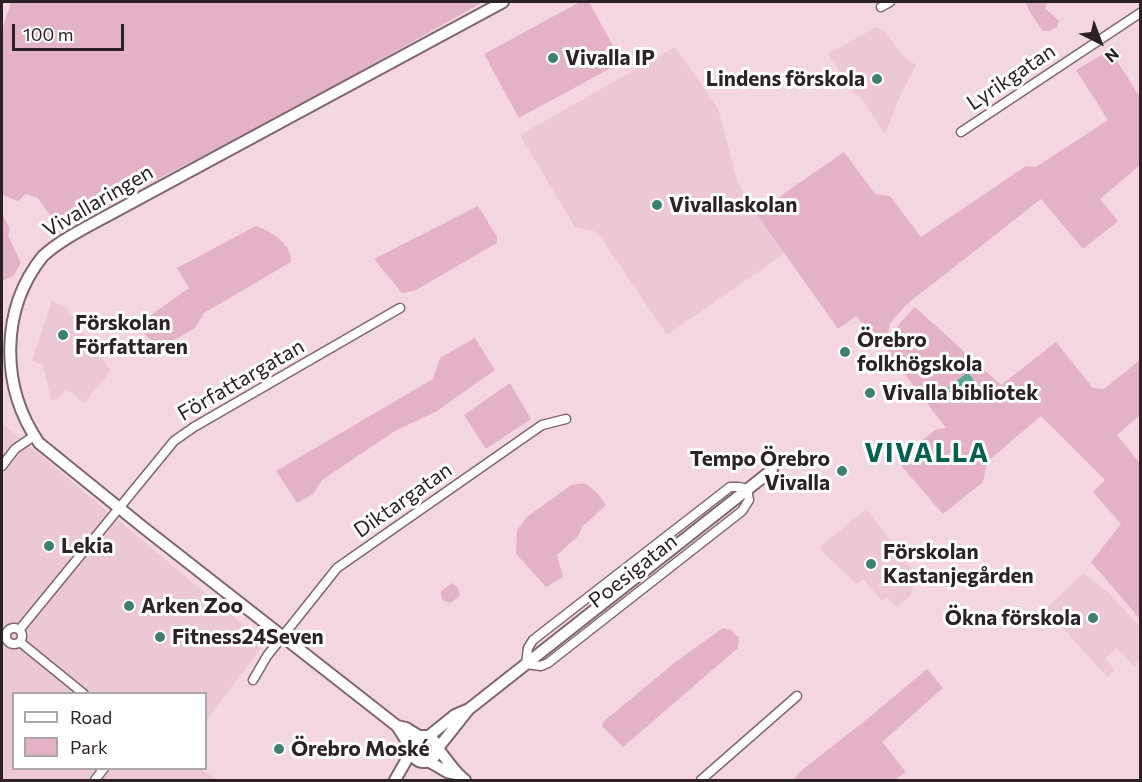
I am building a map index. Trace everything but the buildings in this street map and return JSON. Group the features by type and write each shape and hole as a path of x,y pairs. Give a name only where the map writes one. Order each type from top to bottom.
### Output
{"street":[{"name":"Vivallaringen","path":"411,750 397,726 39,443 15,407 9,390 4,364 3,340 17,292 48,252 96,222 503,2"},
{"path":"880,8 890,2"},
{"name":"Lyrikgatan","path":"961,132 1140,13"},
{"name":"Författargatan","path":"20,629 181,435 400,308"},
{"name":"Diktargatan","path":"254,680 267,656 344,562 542,425 566,419"},
{"path":"2,466 15,449 34,436"},
{"name":"Poesigatan","path":"438,748 469,709 772,470"},
{"path":"13,628 20,629 23,635 20,642 10,643 4,631 13,628"},
{"path":"20,642 83,692"},
{"path":"701,780 797,696"},
{"name":"Poesigatan","path":"424,736 455,715 469,709"},
{"name":"Vivallaringen","path":"397,726 424,736"},
{"path":"397,780 414,740 424,736 434,739 438,748 461,777"},
{"path":"397,780 435,756 438,748"},
{"path":"411,750 416,759 461,777"}],"shaded area":[{"name":"Lindens förskola","path":"876,27 885,31 903,56 916,65 899,98 885,135 861,97 853,92 828,54"},
{"name":"Vivallaskolan","path":"675,47 718,108 738,184 785,253 667,335 597,232 575,227 520,135"},
{"name":"Förskolan Författaren","path":"52,301 67,309 111,371 84,403 66,389 58,399 51,400 43,365 32,361"},
{"path":"968,372 977,385 955,402 945,390"},
{"path":"2,423 265,643 207,719 207,692 12,692 12,770 202,770 219,780 2,780"},
{"name":"Förskolan Kastanjegården","path":"866,509 918,577 910,596 896,607 887,597 882,601 863,579 857,584 820,550 821,546"},
{"name":"Ökna förskola","path":"1083,573 1107,591 1140,627 1140,658 1135,667 1117,648 1105,658 1115,670 1107,677 1046,609"}],"green space":[{"path":"11,2 483,2 217,149 138,189 119,193 75,224 51,217 38,198 26,194 18,201 2,195 2,30"},
{"name":"Vivalla IP","path":"580,2 589,2 622,62 519,118 484,54"},
{"path":"1025,2 1048,2 1045,8 1059,21 1057,27 1043,31"},
{"path":"1110,50 1140,97 1140,165 1100,199 1118,221 1083,249 1041,199 907,304 890,323 888,335 881,345 856,316 838,329 756,213 844,152 875,194 890,196 921,237 1026,166 1036,167 1108,120 1076,70"},
{"path":"478,206 497,237 497,243 414,291 402,293 374,259"},
{"path":"2,213 10,229 8,236 21,263 13,276 2,281"},
{"path":"256,226 280,239 288,249 291,262 204,313 195,328 158,349 137,325 189,288 177,268"},
{"path":"915,307 1001,385 1056,342 1093,388 1104,389 1140,360 1140,415 1117,435 1140,463 1140,619 1091,562 1121,524 1093,492 1105,480 1041,416 987,462 983,482 943,514 897,461 935,430 946,428 887,351 899,324"},
{"path":"475,338 495,370 437,411 395,431 322,480 313,494 297,503 276,471 433,379 440,358"},
{"path":"510,383 531,419 486,449 464,415"},
{"path":"585,483 606,505 557,555 563,577 546,587 516,554 517,530 527,517 571,485"},
{"path":"452,583 458,588 460,596 450,603 442,600 441,591"},
{"path":"723,628 731,630 739,638 738,648 623,747 602,726 603,722 678,660"},
{"path":"927,669 943,688 882,742 906,772 894,780 793,780 802,770"}],"place":[{"name":"Vivalla IP","path":"553,58"},
{"name":"Lindens förskola","path":"877,79"},
{"name":"Vivallaskolan","path":"657,205"},
{"name":"Förskolan Författaren","path":"63,335"},
{"name":"Örebro folkhögskola","path":"845,352"},
{"name":"Vivalla bibliotek","path":"870,393"},
{"name":"Tempo Örebro Vivalla","path":"842,471"},
{"name":"Lekia","path":"49,546"},
{"name":"Förskolan Kastanjegården","path":"871,564"},
{"name":"Arken Zoo","path":"129,606"},
{"name":"Ökna förskola","path":"1093,618"},
{"name":"Fitness24Seven","path":"160,637"},
{"name":"Örebro Moské","path":"279,749"}],"district":[{"name":"VIVALLA","path":"927,453"}]}
